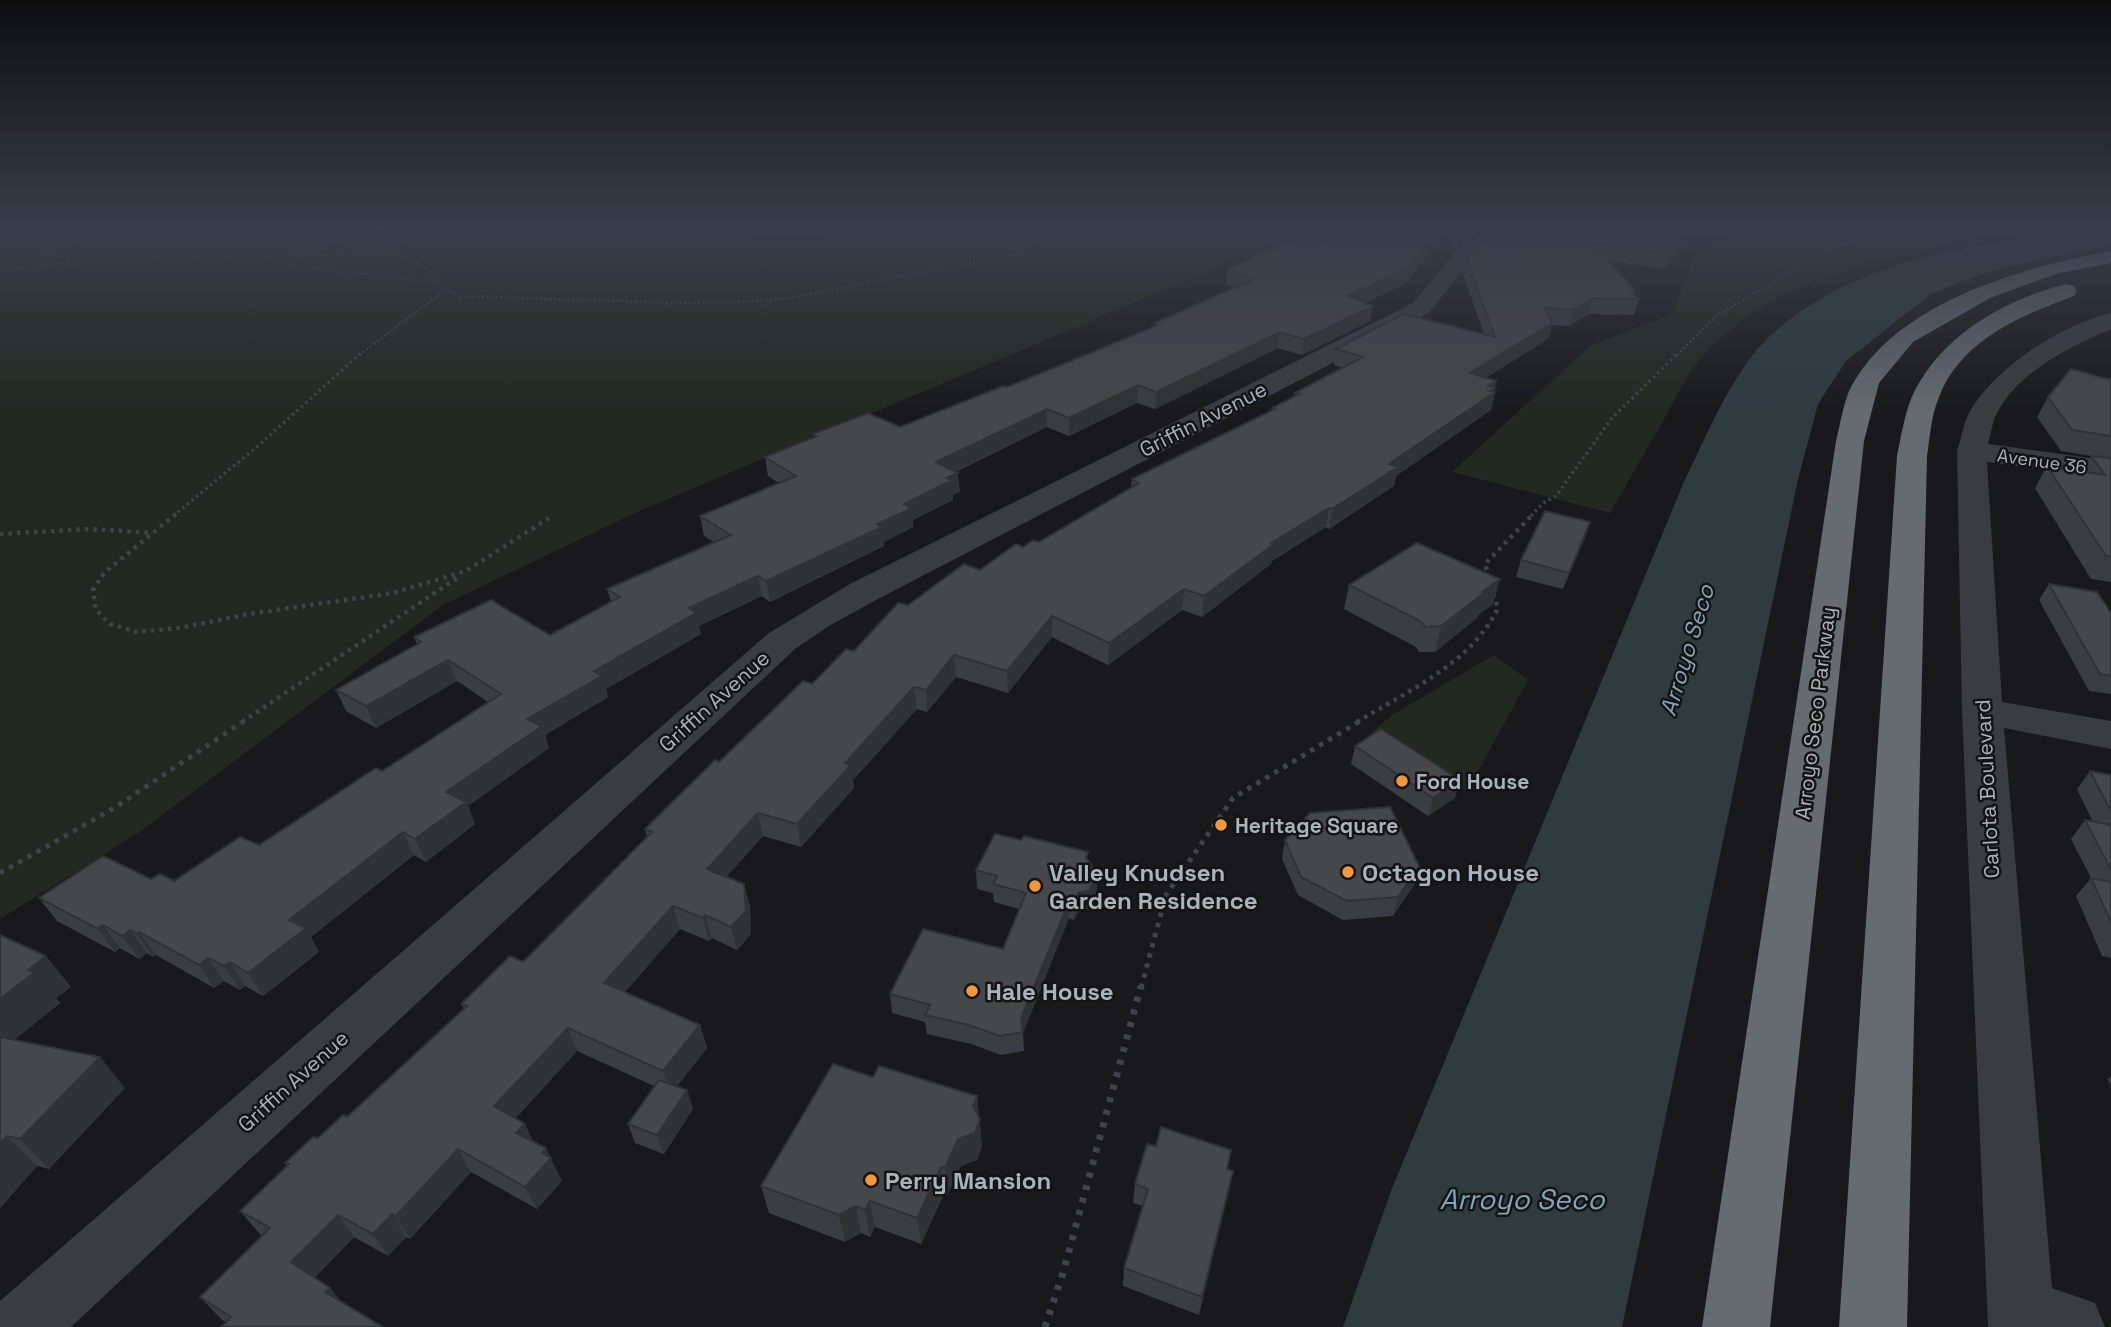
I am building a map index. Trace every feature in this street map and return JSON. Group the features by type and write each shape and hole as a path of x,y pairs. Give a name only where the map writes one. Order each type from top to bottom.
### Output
{"highway":[{"name":"Arroyo Seco Parkway","path":"1735,1327 1850,442 1866,382 1904,337 1988,290"},
{"path":"1873,1327 1912,456 1925,397 1952,354 1997,320 2026,304 2070,290"}],"street":[{"name":"Griffin Avenue","path":"22,1327 782,640 863,592 1421,308 1436,290"},
{"name":"Carlota Boulevard","path":"2037,1322 1982,711 1972,452 1983,414 2001,389 2054,347 2111,320"},
{"name":"Avenue 36","path":"1972,452 2111,470"},
{"path":"1982,711 2111,735"}],"path":[{"path":"466,572 393,593 249,614 178,628 136,632 110,624 96,610 93,590 104,573 257,446 373,342 444,291 460,296 674,303 744,302 791,298 832,290"},
{"path":"1045,1327 1063,1273 1166,895 1233,798 1444,669 1489,627 1498,608 1485,564 1543,503 1556,496 1612,418 1716,316 1761,290"},
{"path":"0,873 114,808 552,516"},
{"path":"0,534 90,529 155,533"}],"shaded area":[{"path":"0,290 1165,290 637,512 443,605 138,833 0,919"},
{"path":"1682,290 1796,290 1766,305 1725,334 1692,370 1610,513 1452,472 1591,345 1673,314"},
{"path":"1494,655 1528,680 1467,791 1371,733 1392,715"}],"water":[{"name":"Arroyo Seco","path":"1837,290 1941,290 1931,294 1846,361 1818,404 1798,479 1622,1327 1343,1327 1391,1191 1683,484 1720,407 1743,368 1769,337 1802,310"}],"building":[{"path":"1229,290 1361,290 1348,296 1373,306 1304,339 1280,332 1156,392 1138,385 1069,418 1047,409 936,462 958,473 947,478 952,480 904,504 912,508 877,524 882,527 766,581 758,576 689,608 696,613 594,671 602,676 527,719 542,726 446,792 466,802 415,839 403,832 289,920 306,928 248,973 230,962 224,966 208,958 199,965 139,932 137,934 130,930 122,936 103,925 98,929 39,898 103,856 151,879 160,874 174,881 240,837 259,845 376,768 382,771 501,694 448,660 366,706 336,690 421,642 414,637 491,600 550,635 620,597 607,589 731,535 700,516 796,476 765,457 817,436 813,434 868,413 900,427 1159,325 1155,323"},
{"path":"1477,290 1635,290 1630,290 1639,299 1593,298 1573,310 1545,308 1552,323 1470,373 1496,381 1488,386 1495,388 1490,391 1495,392 1389,464 1398,467 1332,509 1329,508 1271,543 1274,544 1204,596 1184,589 1109,643 1052,616 1007,671 954,655 926,690 914,687 845,763 851,765 797,824 758,813 707,869 744,884 746,911 731,927 705,915 703,918 673,906 604,983 700,1025 663,1071 568,1028 494,1106 525,1124 516,1133 546,1148 542,1153 551,1158 525,1187 458,1149 395,1217 392,1214 373,1234 338,1215 291,1262 330,1288 325,1292 383,1327 221,1327 231,1317 200,1297 270,1228 240,1211 313,1137 318,1138 343,1115 347,1117 467,1006 461,1004 510,956 523,962 652,832 645,829 715,760 719,762 803,681 812,684 846,649 854,651 898,603 908,605 964,564 980,570 1016,544 1023,547 1033,540 1039,542 1139,483 1132,479 1275,409 1272,408 1299,394 1295,393 1363,357 1336,349 1404,314 1495,337"},
{"path":"2071,369 2111,379 2111,436 2072,430 2048,397"},
{"path":"2091,456 2111,458 2111,557 2106,556 2047,466 2105,475"},
{"path":"1545,511 1590,522 1569,573 1521,560"},
{"path":"1417,543 1500,579 1441,626 1425,627 1422,622 1349,585"},
{"path":"2049,584 2097,592 2111,613 2111,676 2100,674"},
{"path":"1381,729 1460,780 1433,798 1355,746"},
{"path":"2090,771 2111,775 2111,811"},
{"name":"Octagon House","path":"1390,807 1419,866 1398,897 1347,901 1301,877 1285,840 1310,813"},
{"path":"2085,820 2111,825 2111,870"},
{"path":"995,834 1021,840 1024,836 1088,852 1086,857 1097,874 1090,890 1078,893 1075,901 1070,899 1021,1018 1023,1032 1000,1036 969,1025 925,1015 930,1005 890,994 923,929 1003,949 1026,893 993,884 997,876 976,870"},
{"path":"2091,878 2111,882 2111,922"},
{"path":"0,935 46,956 28,970 35,972 0,999"},
{"path":"0,1037 100,1057 20,1139 7,1136 0,1144"},
{"name":"Perry Mansion","path":"833,1064 873,1077 879,1066 977,1096 973,1106 980,1119 975,1133 958,1139 945,1168 941,1167 917,1218 870,1201 865,1210 856,1206 839,1215 761,1186"},
{"path":"659,1080 687,1090 657,1135 628,1124"},
{"path":"1161,1127 1231,1150 1227,1169 1233,1171 1202,1297 1124,1268 1148,1189 1135,1184 1147,1144 1156,1146"}],"place":[{"name":"Ford House","path":"1402,781"},
{"name":"Heritage Square","path":"1221,825"},
{"name":"Octagon House","path":"1348,872"},
{"name":"Valley Knudsen Garden Residence","path":"1035,886"},
{"name":"Hale House","path":"972,991"},
{"name":"Perry Mansion","path":"871,1180"}]}
